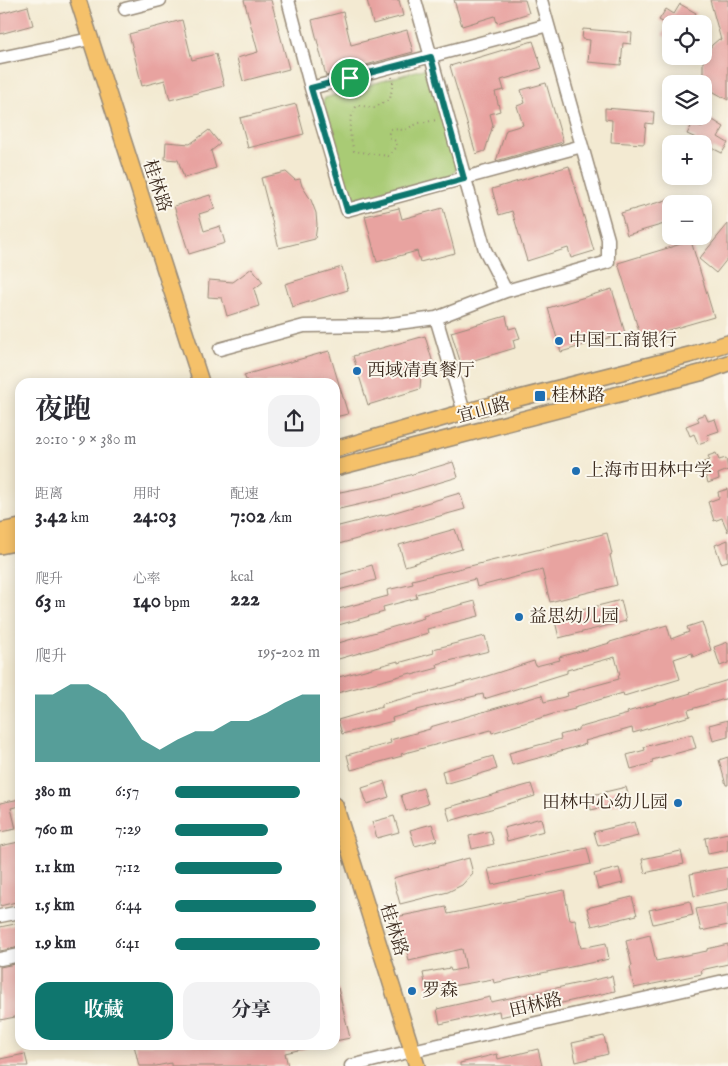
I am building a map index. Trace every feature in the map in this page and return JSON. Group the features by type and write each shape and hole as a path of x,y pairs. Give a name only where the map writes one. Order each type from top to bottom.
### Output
{"main road":[{"name":"桂林路","path":"78,0 200,378"},
{"name":"宜山路","path":"340,448 464,412 728,343"},
{"name":"宜山路","path":"340,467 704,372 728,363"},
{"path":"0,531 15,528"},
{"path":"0,546 15,543"},
{"name":"桂林路","path":"340,821 417,1066"}],"street":[{"path":"125,9 160,0"},
{"path":"288,0 311,88 347,210 582,146"},
{"path":"414,0 485,250 506,292"},
{"path":"220,350 304,326 383,325 436,318 506,292 608,262 608,239 541,0"},
{"path":"311,88 548,25"},
{"path":"0,58 90,39"},
{"path":"436,318 464,412"},
{"path":"0,916 15,913"},
{"path":"0,959 15,956"},
{"name":"田林路","path":"351,1066 728,980"}],"path":[{"path":"389,68 393,83 390,100 374,108 357,105 350,116 350,136 354,151 388,156 397,147 396,141 390,138 389,133 391,129 404,130 419,123 437,120 439,125 452,133"}],"green space":[{"path":"426,68 432,72 456,170 451,177 356,202 350,199 323,101 325,98"}],"building":[{"path":"244,0 271,0 289,69 243,81 237,58 258,52"},
{"path":"367,0 399,0 403,16 373,24"},
{"path":"454,0 525,0 529,13 497,23 495,16 462,26"},
{"path":"710,0 728,0 728,100 712,90 712,75 703,75 703,65 712,65 712,45 719,39 721,40"},
{"path":"680,4 696,13 695,15 662,15 666,9 674,14"},
{"path":"28,6 33,25 0,34 0,14"},
{"path":"343,12 351,45 407,30 413,52 326,76 312,20"},
{"path":"182,20 192,60 216,54 224,86 170,100 165,80 142,86 129,34"},
{"path":"583,29 632,33 631,44 623,43 621,65 588,62 590,40 582,39"},
{"path":"533,41 542,68 501,80 504,90 495,92 500,111 490,114 493,125 485,151 476,154 450,66"},
{"path":"546,83 563,142 496,161 506,130 523,125 517,106 525,103 521,90"},
{"path":"296,104 304,134 248,148 240,118"},
{"path":"605,108 654,112 653,124 646,123 644,144 611,142 612,120 605,119"},
{"path":"712,120 724,127 718,137 728,143 722,153 712,148 712,135 687,134 692,125 702,127 703,125 712,125"},
{"path":"209,130 220,144 211,151 216,168 184,178 178,160 165,159 166,142 190,144"},
{"path":"569,166 594,251 571,258 568,248 527,261 512,211 499,215 492,189"},
{"path":"286,172 295,180 300,179 316,213 317,225 315,239 279,248 261,178"},
{"path":"210,195 215,209 199,214 204,231 220,226 225,243 189,254 174,206"},
{"path":"662,201 662,225 627,235 621,213"},
{"path":"399,208 402,219 443,208 455,253 420,262 417,251 377,262 365,216"},
{"path":"728,224 728,258 716,273 699,259"},
{"path":"678,245 692,245 714,317 641,338 618,263"},
{"path":"342,267 348,290 292,307 285,284"},
{"path":"252,268 263,282 254,289 259,306 227,316 222,298 208,297 209,280 233,282"},
{"path":"612,289 625,333 561,352 548,308"},
{"path":"506,316 509,329 516,327 520,338 513,340 515,348 461,364 451,332"},
{"path":"425,336 435,370 421,374 420,389 368,405 353,356"},
{"path":"329,351 337,378 245,378 244,375"},
{"path":"340,387 348,414 340,416"},
{"path":"705,414 708,421 715,419 719,431 707,435 709,440 698,444 694,434 690,436 686,426 699,421 697,417"},
{"path":"716,453 719,460 726,458 728,470 718,474 719,479 708,483 705,473 700,474 697,465 710,460 708,456"},
{"path":"453,462 458,477 387,498 340,509 340,492 376,485"},
{"path":"728,489 728,532 722,518 714,521 708,502 719,498 718,492"},
{"path":"460,493 465,509 340,544 340,526 382,516"},
{"path":"455,529 462,549 405,566 399,545"},
{"path":"607,533 617,585 550,602 542,570 477,587 475,579 416,594 417,598 383,607 384,612 340,625 340,609 388,596 387,590 413,584 412,580"},
{"path":"728,540 728,561 721,563 715,545"},
{"path":"372,565 376,580 340,590 340,575"},
{"path":"621,600 626,621 559,638 554,617"},
{"path":"475,601 479,616 427,629 428,633 340,659 340,643 424,618 423,615"},
{"path":"702,622 711,650 693,657 692,653 674,659 680,679 624,696 623,693 574,707 575,709 492,733 491,730 401,754 402,756 351,770 347,755 391,743 390,740 430,729 430,727 542,695 544,702 568,696 567,693 619,679 618,675 620,675 615,657 567,670 567,673 484,699 483,694 417,710 392,718 393,721 342,734 340,719 382,707 382,704 478,679 534,661 536,666 560,660 559,657 667,625 671,639 689,632 687,627"},
{"path":"485,636 489,651 437,664 438,668 412,675 411,673 340,692 340,677 434,653 433,649"},
{"path":"728,642 728,663 720,666 714,647"},
{"path":"728,680 728,698 688,710 690,716 633,733 632,728 585,741 586,744 557,753 512,765 509,753 561,739 560,735 578,730 578,728 628,714 627,712"},
{"path":"728,720 728,737 713,741 709,725"},
{"path":"692,734 696,748 652,760 653,763 631,769 627,755 645,750 644,747"},
{"path":"493,756 497,769 445,784 442,771"},
{"path":"728,757 728,785 726,785 719,760"},
{"path":"384,781 389,797 367,804 362,788"},
{"path":"531,784 535,796 450,821 446,808"},
{"path":"626,787 630,801 591,810 588,796"},
{"path":"423,788 428,804 406,811 401,795"},
{"path":"15,800 15,807 11,808 15,829 0,832 0,803"},
{"path":"394,816 399,832 377,838 372,822"},
{"path":"541,818 544,831 507,841 504,828"},
{"path":"634,822 638,836 598,846 594,832"},
{"path":"432,824 437,840 415,846 410,830"},
{"path":"490,831 494,844 472,849 469,836"},
{"path":"728,833 728,850 708,854 705,838"},
{"path":"15,843 15,902 0,906 0,846"},
{"path":"587,848 591,864 492,885 488,869"},
{"path":"681,851 684,864 645,873 642,859"},
{"path":"469,858 473,873 462,885 448,892 400,904 393,878"},
{"path":"728,867 728,889 694,896 690,874"},
{"path":"619,868 623,883 598,889 594,874"},
{"path":"564,890 570,920 575,919 581,948 606,943 609,959 494,983 493,979 426,988 423,973 450,968 451,971 466,968 462,949 409,961 404,937 395,939 391,918 446,907 448,914"},
{"path":"632,897 637,915 592,926 587,908"},
{"path":"690,901 693,915 653,924 649,910"},
{"path":"728,903 728,925 701,931 696,909"},
{"path":"15,924 15,948 0,951 0,927"},
{"path":"650,935 656,961 707,951 707,949 728,944 728,964 701,970 702,974 634,988 630,967 632,966 626,941"},
{"path":"15,964 15,1017 0,1020 0,967"},
{"path":"612,976 615,991 500,1017 499,1011 440,1024 437,1009 490,997 491,1002"},
{"path":"340,996 350,1038 340,1040"},
{"path":"604,1036 608,1054 576,1062 572,1043"},
{"path":"538,1049 542,1066 460,1066 460,1063 497,1054 498,1059"},
{"path":"135,1050 298,1050 285,1053 288,1066 171,1066 171,1063 156,1066 139,1066"},
{"path":"25,1054 28,1066 0,1066 0,1059"}],"place":[{"name":"中国工商银行","path":"559,341"},
{"name":"西域凊真餐厅","path":"357,371"},
{"name":"桂林路","path":"540,396"},
{"name":"上海市田林中学","path":"576,471"},
{"name":"益思幼儿园","path":"519,617"},
{"name":"田林中心幼儿园","path":"678,803"},
{"name":"罗森","path":"412,991"}],"route":[{"path":"431,57 464,179 347,210 311,88 350,78 431,57"}]}
